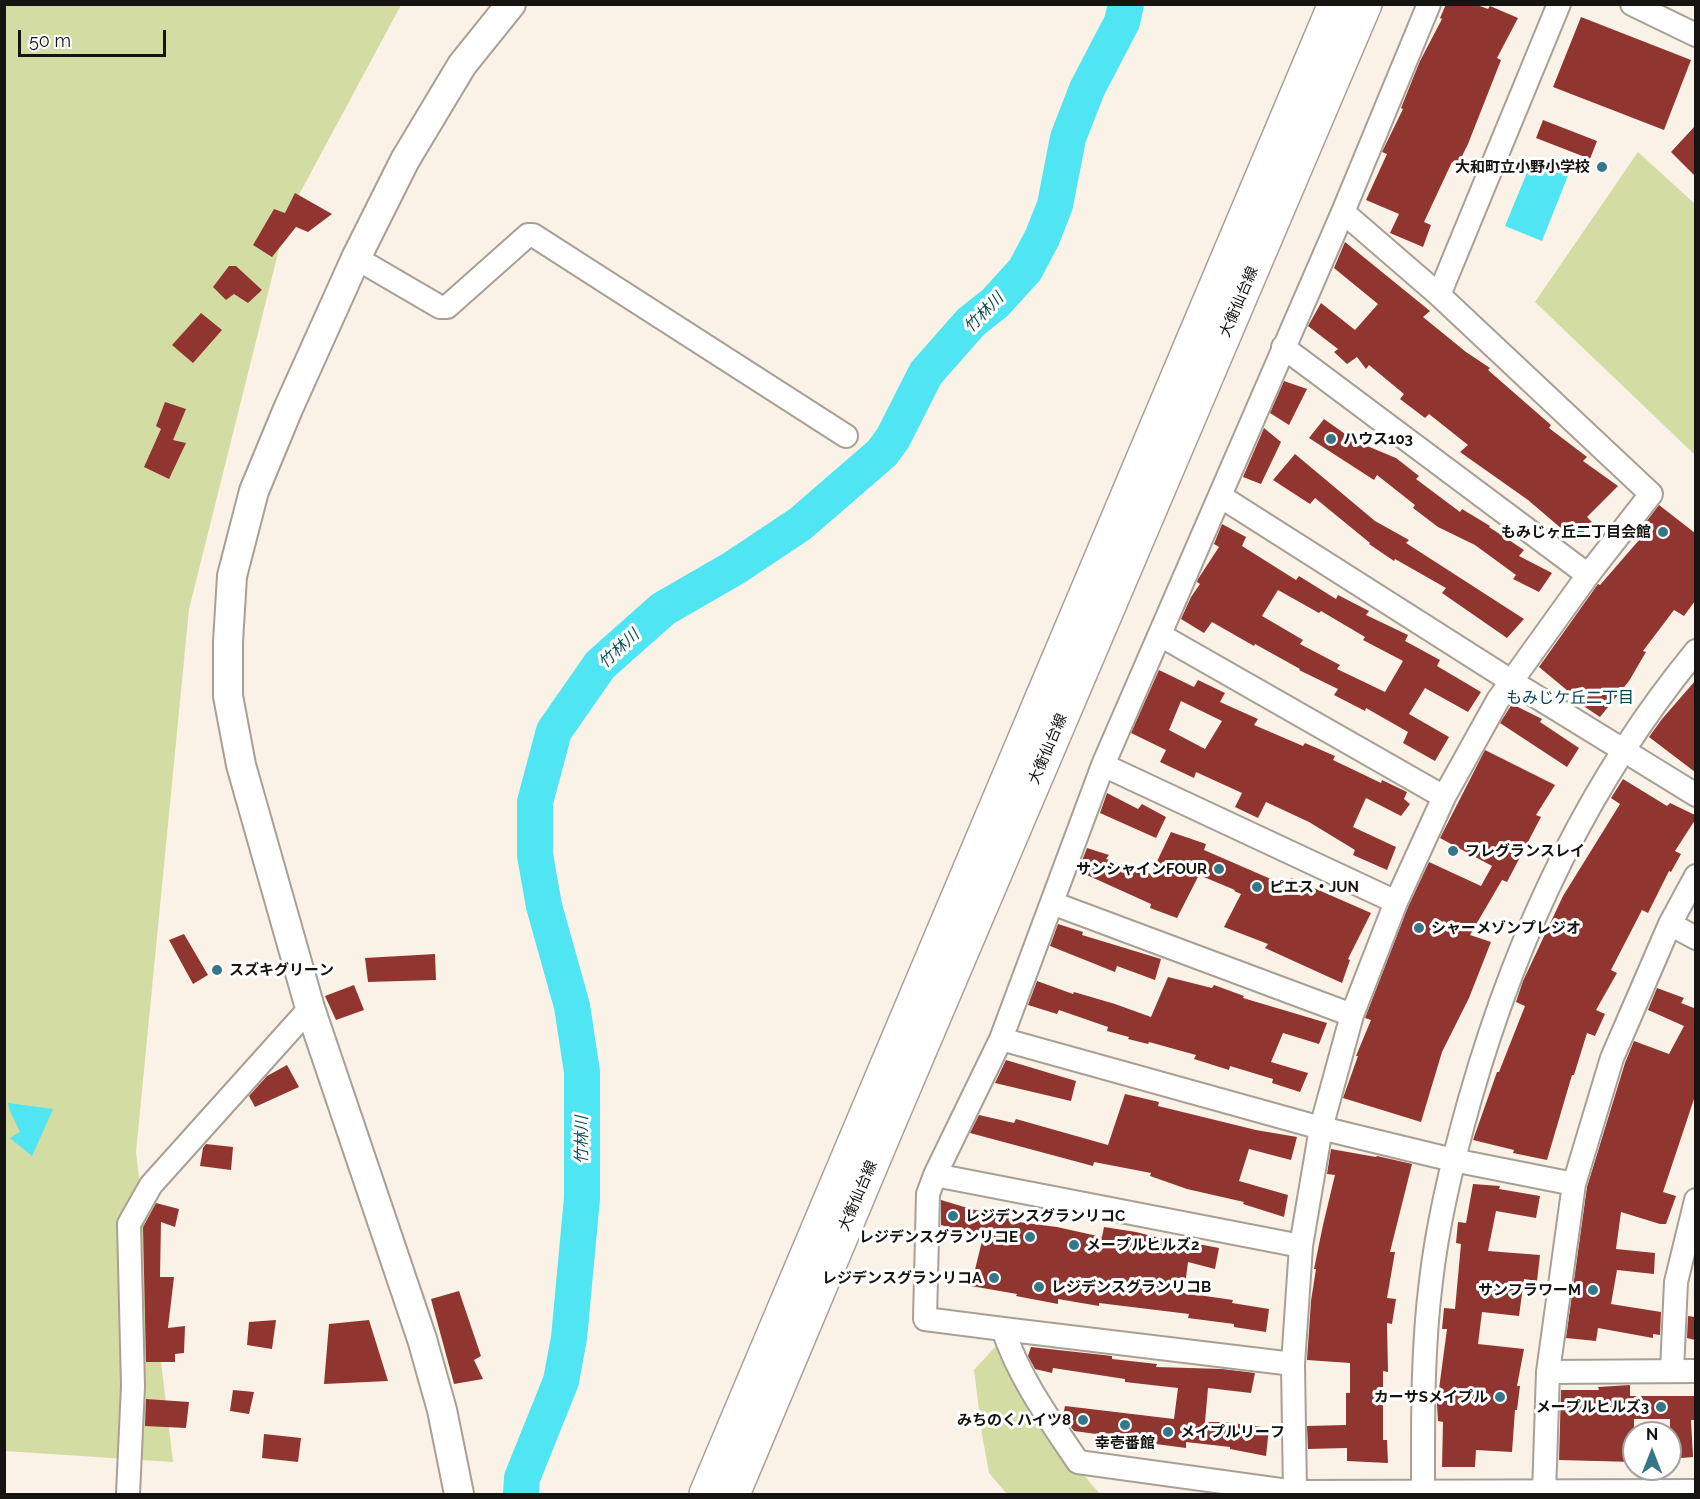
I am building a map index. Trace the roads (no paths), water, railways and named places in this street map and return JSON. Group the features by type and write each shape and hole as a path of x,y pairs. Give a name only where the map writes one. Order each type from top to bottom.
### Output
{"main road":[{"name":"大衡仙台線","path":"706,1494 1335,4"},
{"name":"大衡仙台線","path":"733,1494 1365,4"}],"street":[{"path":"459,1494 442,1410 422,1339 310,1008 241,765 228,696 228,642 232,576 254,491 288,409 356,258 405,160 462,65 511,4"},
{"path":"1293,1365 924,1319 928,1194 1001,1039 1103,765 1343,212 1429,4"},
{"path":"1439,295 1559,4"},
{"path":"1632,4 1695,35"},
{"path":"1295,1493 1293,1365 1301,1246 1321,1128 1352,1015 1396,902 1444,797 1498,700 1588,574 1651,494 1439,295 1343,212"},
{"path":"356,258 440,307 447,307 528,235 533,235 846,436"},
{"path":"1283,348 1588,574"},
{"path":"1220,496 1623,752 1695,795"},
{"path":"1160,635 1444,797"},
{"path":"1423,1493 1424,1372 1431,1282 1453,1160 1487,1041 1541,903 1577,828 1623,752 1695,651"},
{"path":"1103,765 1396,902"},
{"path":"1544,1492 1548,1372 1574,1184 1612,1058 1670,924 1695,876"},
{"path":"1052,903 1352,1015"},
{"path":"1670,924 1695,938"},
{"path":"128,1494 133,1386 129,1224 151,1185 310,1008"},
{"path":"1001,1039 1321,1128 1453,1160 1574,1184"},
{"path":"935,1175 1301,1246"},
{"path":"1672,1371 1676,1282 1695,1200"},
{"path":"1003,1329 1010,1350 1040,1406 1078,1462 1295,1493 1695,1491"},
{"path":"1548,1372 1695,1371"}],"water":[{"path":"1533,158 1569,173 1542,241 1505,226"},
{"path":"8,1103 53,1109 32,1156 10,1138 20,1132"}],"waterway":[{"name":"竹林川","path":"521,1494 522,1478 561,1381 569,1338 582,1198 582,1072 572,1006 544,906 535,855 535,802 554,731 600,665 663,609 734,568 800,524 882,453 893,438 926,373 971,322 995,303 1025,270 1042,238 1055,205 1068,138 1087,89 1122,22 1126,4"}],"place":[{"name":"大和町立小野小学校","path":"1602,167"},
{"name":"ハウス103","path":"1331,439"},
{"name":"もみじヶ丘二丁目会館","path":"1663,532"},
{"name":"フレグランスレイ","path":"1453,851"},
{"name":"サンシャインFOUR","path":"1219,869"},
{"name":"ピエス・JUN","path":"1257,887"},
{"name":"シャーメゾンプレジオ","path":"1419,928"},
{"name":"スズキグリーン","path":"217,970"},
{"name":"レジデンスグランリコC","path":"953,1216"},
{"name":"レジデンスグランリコE","path":"1030,1237"},
{"name":"メープルヒルズ2","path":"1074,1245"},
{"name":"レジデンスグランリコA","path":"994,1278"},
{"name":"レジデンスグランリコB","path":"1039,1287"},
{"name":"サンフラワーM","path":"1593,1290"},
{"name":"カーサSメイプル","path":"1500,1397"},
{"name":"メープルヒルズ3","path":"1661,1407"},
{"name":"みちのくハイツ8","path":"1083,1420"},
{"name":"幸壱番館","path":"1125,1425"},
{"name":"メイプルリーフ","path":"1168,1432"}],"district":[{"name":"もみじケ丘二丁目","path":"1570,698"}]}
